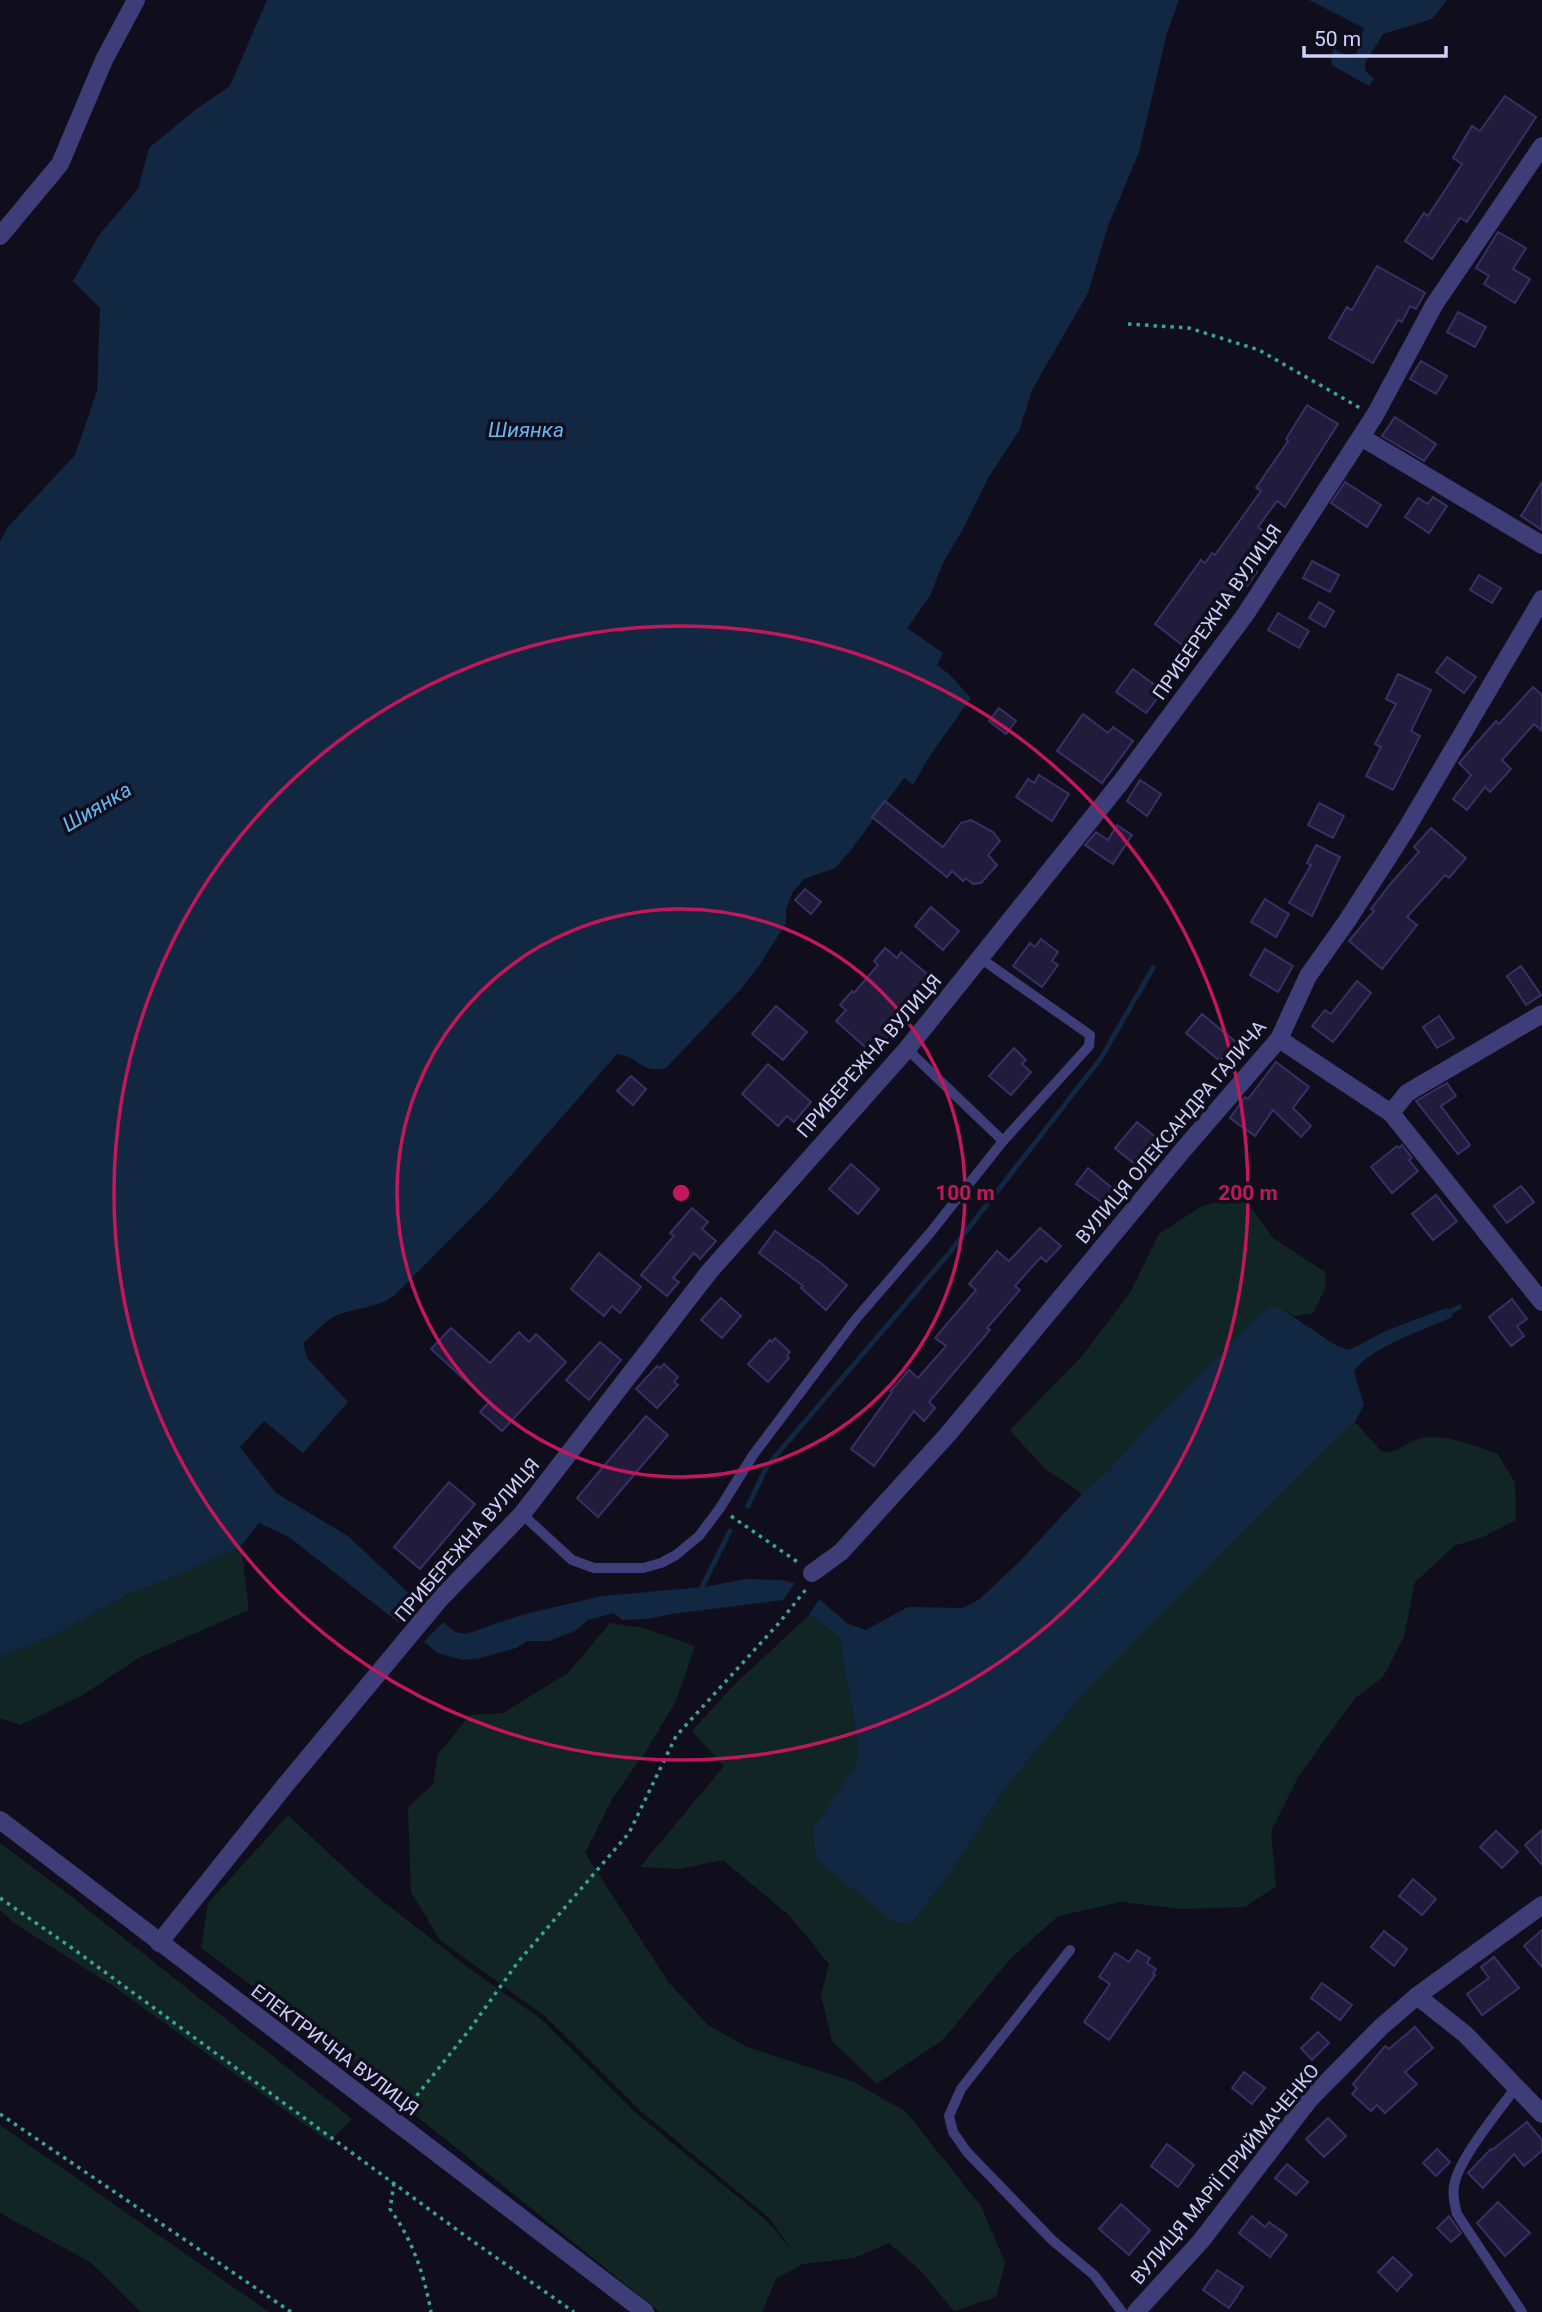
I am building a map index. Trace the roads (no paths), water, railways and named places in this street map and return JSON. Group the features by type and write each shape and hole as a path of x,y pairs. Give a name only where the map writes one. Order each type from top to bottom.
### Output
{"street":[{"path":"0,236 60,164 104,60 136,0"},
{"name":"ПРИБЕРЕЖНА ВУЛИЦЯ","path":"159,1942 440,1599 522,1514 709,1272 907,1049 1121,782 1245,615 1375,415 1434,305 1542,146"},
{"path":"1361,437 1542,545"},
{"name":"ВУЛИЦЯ ОЛЕКСАНДРА ГАЛИЧА","path":"812,1573 841,1552 950,1433 1183,1150 1279,1039 1308,976 1405,831 1542,599"},
{"path":"1391,1113 1408,1093 1542,1014"},
{"path":"1279,1039 1391,1113 1542,1302"},
{"name":"ЕЛЕКТРИЧНА ВУЛИЦЯ","path":"0,1820 645,2312"},
{"name":"ВУЛИЦЯ МАРІЇ ПРИЙМАЧЕНКО","path":"1136,2312 1200,2241 1310,2100 1381,2027 1418,1996 1542,1905"},
{"path":"1418,1996 1465,2034 1542,2113"}],"lane":[{"path":"522,1514 572,1560 594,1568 618,1570 661,1563 676,1555 698,1536 720,1508 753,1455 855,1320 930,1234 1003,1140 1089,1046 1090,1035 980,958"},
{"path":"907,1049 1003,1140"},
{"path":"1070,1950 961,2089 949,2116 953,2132 967,2152 1052,2240 1094,2275 1122,2312"},
{"path":"1516,2087 1461,2168 1454,2184 1453,2196 1457,2214 1522,2312"}],"water":[{"name":"Шиянка","path":"267,0 1179,0 1167,33 1139,152 1108,226 1088,293 1032,390 1019,431 988,478 943,563 930,596 907,628 943,653 937,665 971,698 929,757 913,785 904,778 835,868 804,879 792,893 786,910 786,923 759,966 740,990 666,1068 650,1069 617,1054 493,1196 396,1294 383,1302 333,1317 303,1343 307,1358 348,1402 303,1453 264,1421 240,1447 276,1493 348,1536 418,1602 399,1623 289,1537 259,1523 241,1546 128,1594 60,1632 0,1657 0,542 7,528 75,455 97,391 100,308 73,281 99,235 138,189 149,148 195,110 230,86"},
{"path":"1309,0 1447,0 1432,19 1383,34 1365,63 1366,72 1374,78 1369,86 1332,65 1331,55 1334,49 1355,59 1364,28"},
{"path":"1270,1307 1280,1308 1337,1346 1349,1350 1388,1330 1446,1308 1452,1311 1452,1317 1383,1348 1360,1364 1354,1372 1364,1405 1355,1422 1322,1452 1087,1690 1002,1792 951,1872 911,1924 893,1921 816,1859 813,1829 855,1768 859,1750 839,1636 809,1615 819,1599 848,1624 866,1630 908,1607 963,1608 980,1599 1022,1559 1082,1494 1109,1470 1154,1419"},
{"path":"746,1579 795,1583 783,1600 646,1619 622,1620 614,1613 588,1620 575,1631 549,1641 528,1641 516,1648 480,1658 463,1660 438,1653 424,1642 443,1622 455,1632 466,1634 521,1615 602,1596 704,1587"}],"waterway":[{"path":"748,1506 767,1466 950,1252 1101,1058 1153,968"},
{"path":"1446,1314 1459,1307"},
{"path":"700,1591 730,1531"}]}
